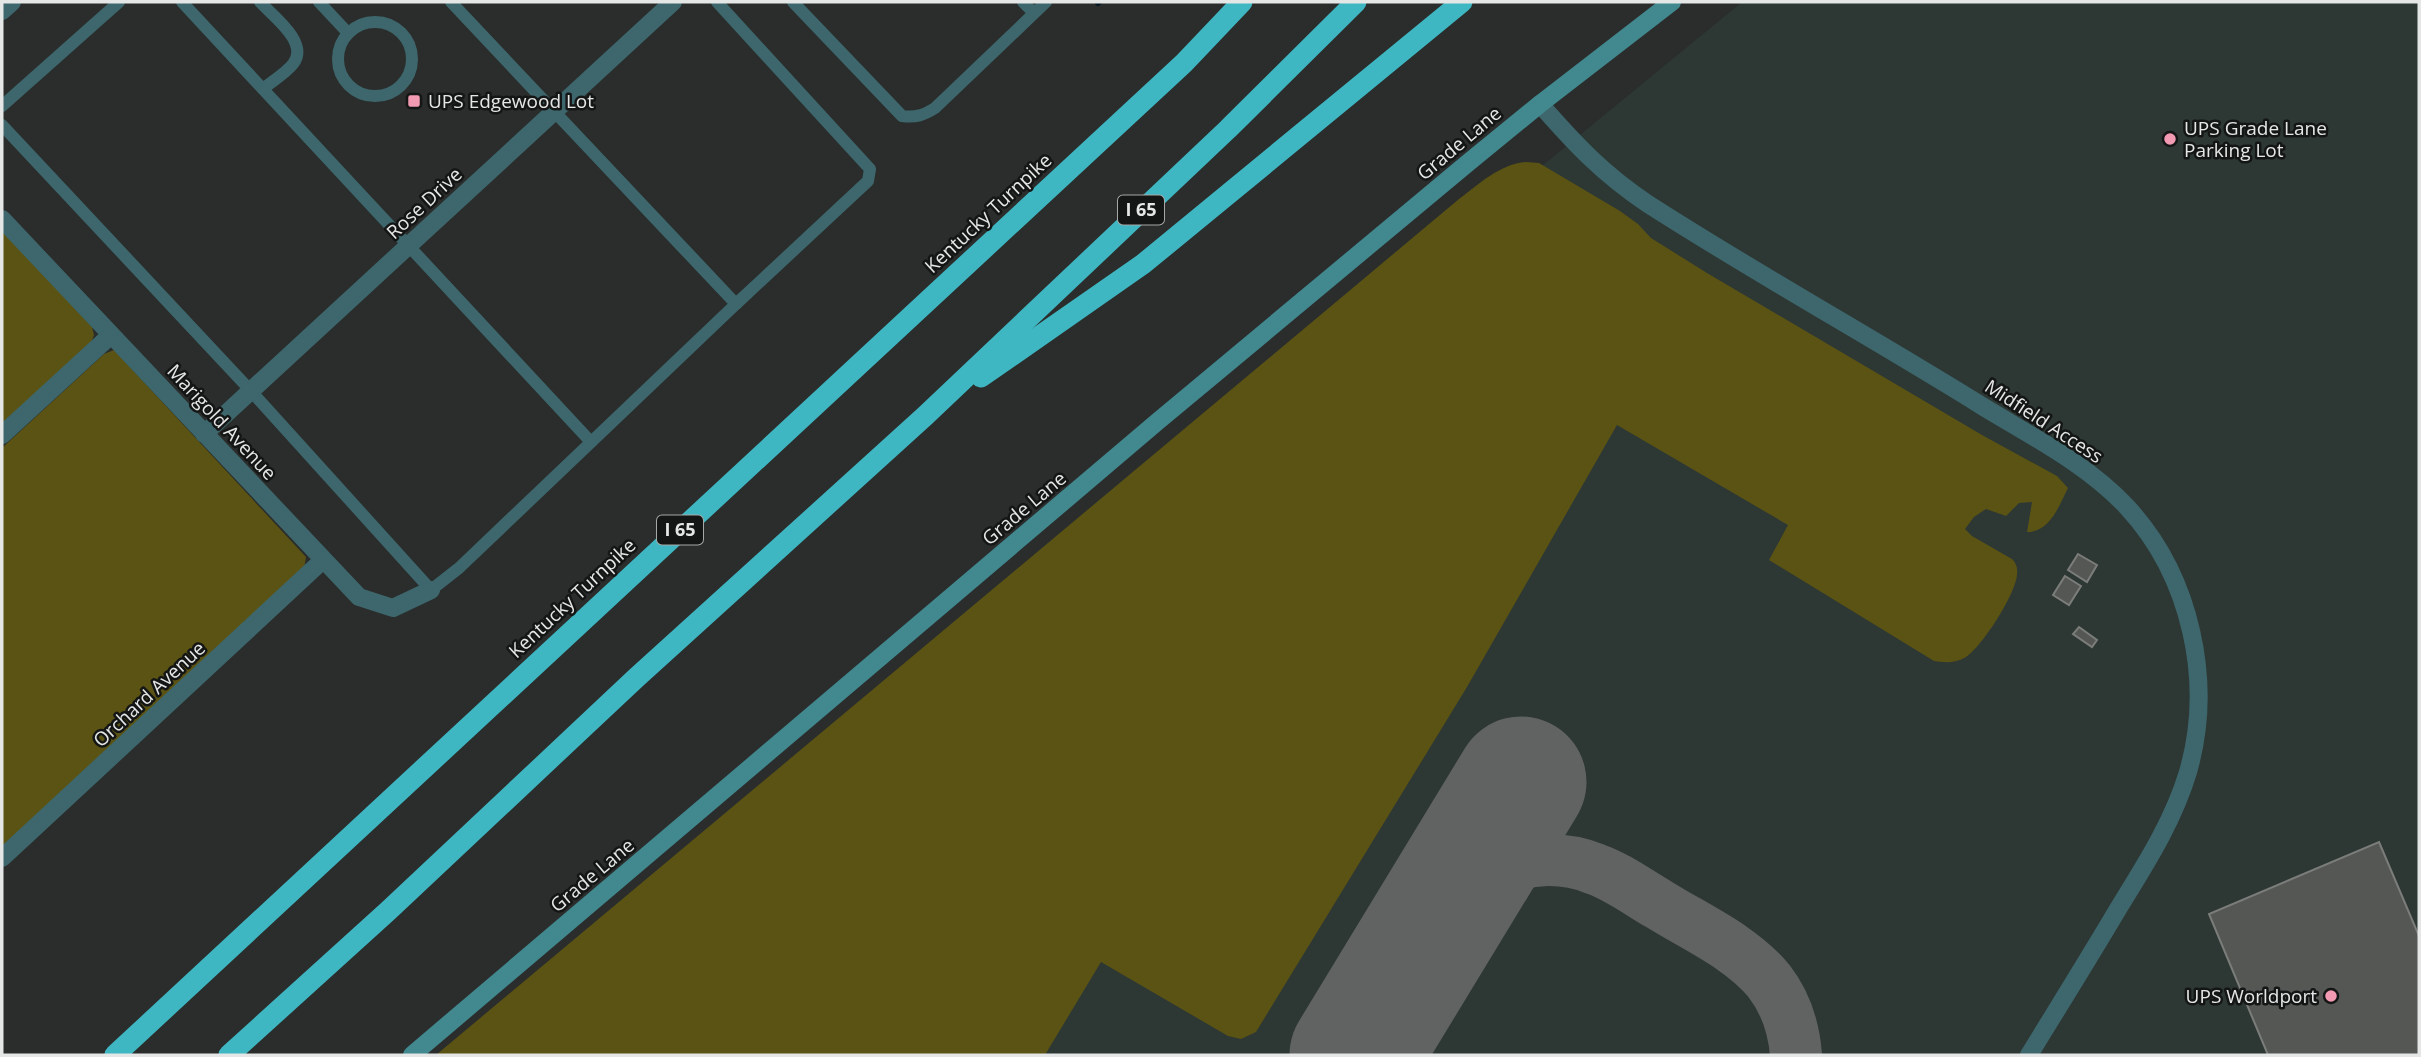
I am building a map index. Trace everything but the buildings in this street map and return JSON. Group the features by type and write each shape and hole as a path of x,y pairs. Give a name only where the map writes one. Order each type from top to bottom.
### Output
{"highway":[{"name":"Kentucky Turnpike","path":"115,1055 1184,63 1242,2"},
{"name":"I 65","path":"229,1055 388,911 636,678 925,416 1228,129 1356,2"},
{"path":"925,416 1143,264 1462,2"}],"main road":[{"name":"Grade Lane","path":"412,1055 1146,431 1539,104 1672,2"}],"street":[{"path":"2,11 12,2"},
{"name":"Rose Drive","path":"204,434 673,2"},
{"name":"Midfield Access","path":"1539,104 1592,162 1616,183 2080,467 2127,507 2148,533 2169,568 2183,601 2197,665 2199,711 2188,772 2176,805 2154,849 2029,1055"},
{"name":"Marigold Avenue","path":"2,219 359,597 393,608 431,590"},
{"path":"2,435 110,335"},
{"name":"Orchard Avenue","path":"2,858 323,560"}],"lane":[{"path":"2,106 119,2"},
{"path":"183,2 591,442"},
{"path":"260,2 294,40 298,50 294,63 263,89"},
{"path":"319,2 348,33"},
{"path":"451,2 736,304"},
{"path":"2,125 251,391 431,590 459,568 869,181 870,169 717,2"},
{"path":"793,2 902,116 912,117 924,115 935,108 1046,2"},
{"path":"1023,2 1034,13"},
{"path":"371,22 395,28 410,48 412,60 403,83 394,91 371,96 359,93 349,86 338,65 341,42 348,33 359,25 371,22"}],"shaded area":[{"path":"1742,2 2419,2 2419,1055 458,1055"},
{"path":"1526,162 1539,163 1620,211 1651,238 1707,273 1982,435 2057,476 2068,488 2053,517 2035,531 2027,532 2032,502 2019,503 2006,516 1986,509 1974,517 1965,529 1972,536 2012,559 2017,570 2005,606 1973,651 1955,661 1934,661 1769,560 1788,525 1617,425 1467,687 1256,1032 1241,1039 1228,1036 1101,962 1045,1055 436,1055 1459,199 1499,171"},
{"path":"2,230 92,327 94,335 91,343 2,428"},
{"path":"114,350 306,557 304,569 2,851 2,448 104,354"}],"taxiway":[{"path":"1438,918 1474,885 1515,865 1554,860 1572,862 1604,872 1718,939 1758,969 1775,989 1784,1007 1791,1026 1796,1055"}],"runway":[{"path":"1355,1055 1521,782"}],"place":[{"name":"UPS Edgewood Lot","path":"414,101"},
{"name":"UPS Grade Lane Parking Lot","path":"2170,139"},
{"name":"UPS Worldport","path":"2331,996"}]}
